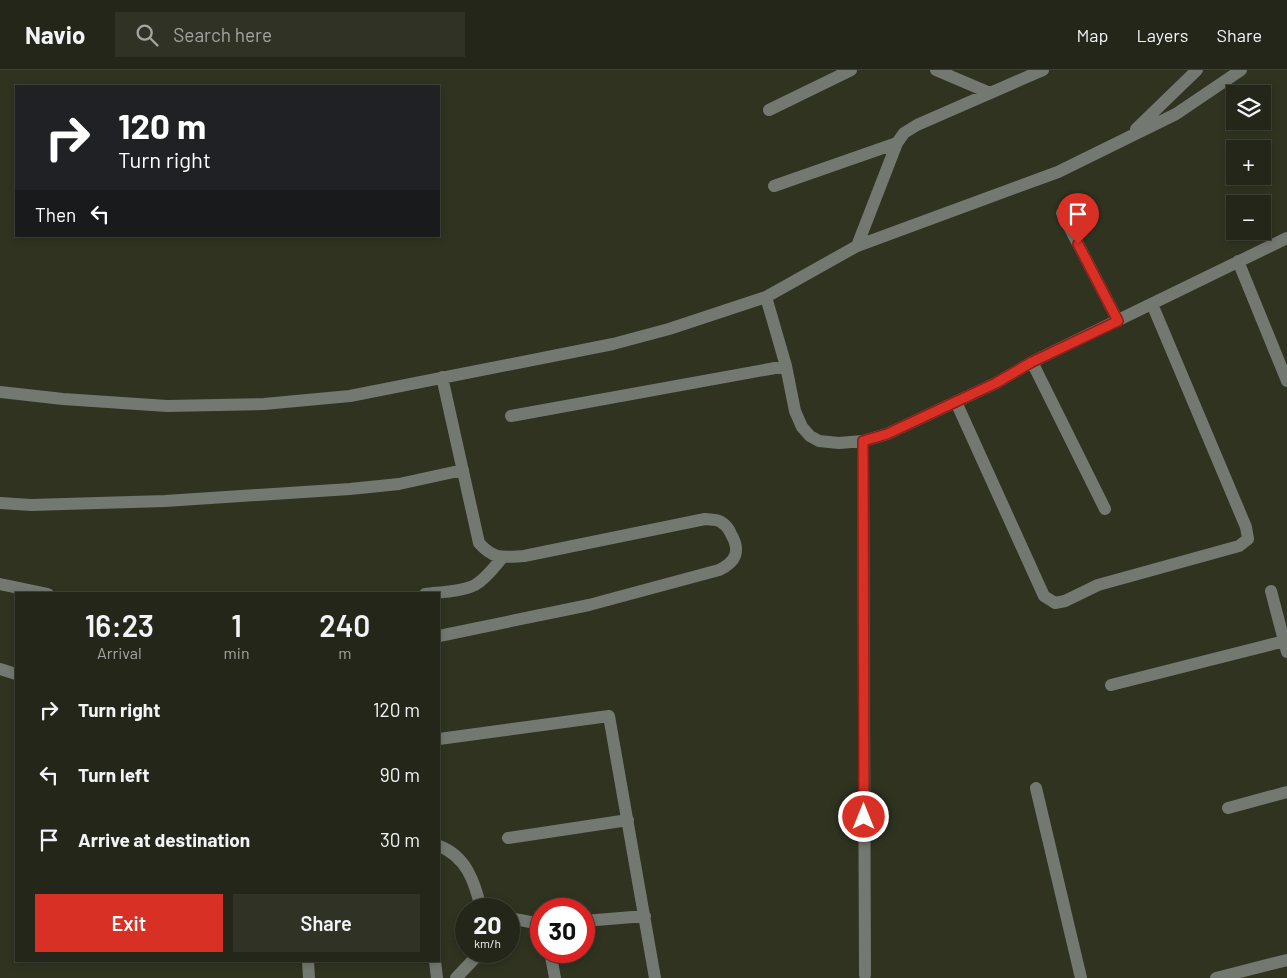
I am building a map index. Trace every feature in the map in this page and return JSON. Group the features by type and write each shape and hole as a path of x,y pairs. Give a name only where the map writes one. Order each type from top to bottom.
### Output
{"street":[{"path":"842,70 851,70"},
{"path":"769,110 851,70"},
{"path":"936,70 990,93"},
{"path":"857,246 897,143 904,133 1043,70"},
{"path":"1126,138 1197,70"},
{"path":"0,392 167,406 264,404 350,396 612,344 669,329 766,297 857,246 1058,172 1176,114 1241,70"},
{"path":"774,186 897,143"},
{"path":"1062,212 1118,321"},
{"path":"766,297 786,366 795,412 802,427 810,436 819,441 839,444 863,441 887,434 996,383 1032,362 1287,238"},
{"path":"1238,261 1287,381"},
{"path":"956,402 1044,596 1056,603 1066,601 1098,585 1239,546 1248,539 1246,528 1152,304"},
{"path":"1032,362 1105,509"},
{"path":"511,416 786,366"},
{"path":"440,636 589,605 719,570 728,566 732,561 735,555 736,544 727,526 714,520 705,519 555,551 504,557 488,552 479,543 442,377"},
{"path":"863,441 865,975"},
{"path":"0,503 31,505 146,502 350,489 400,484 463,470"},
{"path":"440,592 475,585 504,557"},
{"path":"0,584 38,592"},
{"path":"1111,685 1286,646 1271,591"},
{"path":"0,669 15,674"},
{"path":"440,739 609,716 655,978"},
{"path":"1036,788 1081,978"},
{"path":"1228,808 1287,792"},
{"path":"508,838 628,820"},
{"path":"440,846 449,850 460,859 470,874 479,898"},
{"path":"595,920 645,916"},
{"path":"1216,978 1287,960"},
{"path":"308,962 309,978"},
{"path":"435,962 437,978"},
{"path":"456,978 470,963"},
{"path":"552,963 555,978"}],"route":[{"path":"864,817 863,441 887,434 996,383 1032,362 1118,321 1078,244"}]}
